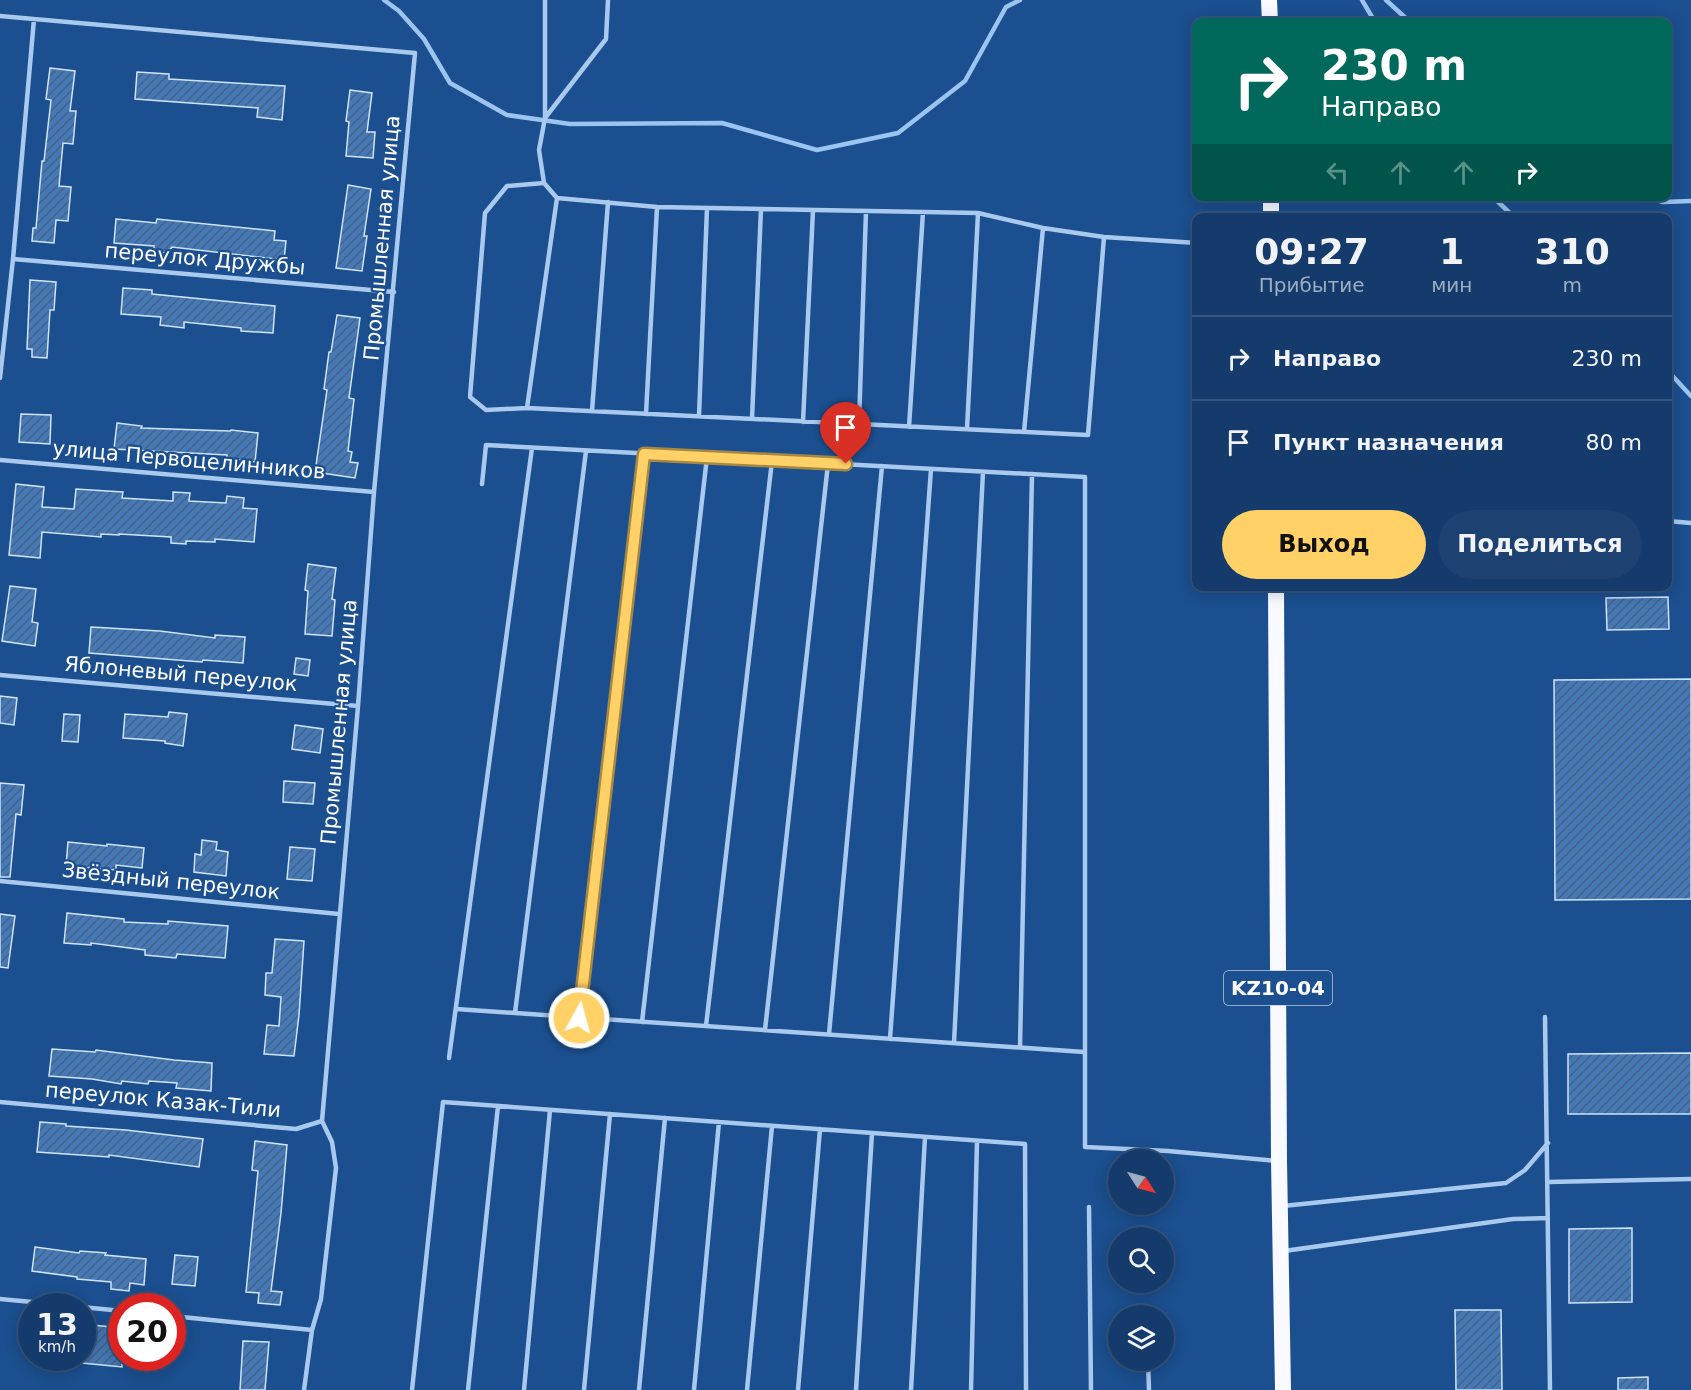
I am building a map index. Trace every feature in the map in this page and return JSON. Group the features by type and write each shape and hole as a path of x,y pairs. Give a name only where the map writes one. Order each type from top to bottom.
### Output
{"highway":[{"path":"1269,0 1270,18"},
{"name":"KZ10-04","path":"1276,591 1283,1390"}],"lane":[{"path":"545,0 545,118 538,150 544,183 557,198 657,207 978,213 1043,228 1104,237 1192,243"},
{"path":"545,118 606,39 608,0"},
{"path":"0,16 34,19 0,378"},
{"name":"Промышленная улица","path":"34,19 416,53 374,492 322,1121 332,1142 336,1168 321,1299 312,1330 304,1390"},
{"path":"544,183 507,186 485,213 470,397 486,410 527,408 1088,435 1104,237"},
{"path":"527,408 557,198"},
{"path":"592,411 608,202"},
{"path":"646,414 657,207"},
{"path":"699,416 707,208"},
{"path":"752,419 761,209"},
{"path":"804,422 813,210"},
{"path":"859,424 866,211"},
{"path":"909,427 922,212"},
{"path":"967,429 978,213"},
{"path":"1024,432 1043,228"},
{"name":"переулок Дружбы","path":"13,259 394,292"},
{"path":"482,484 486,445 1085,477 1085,1147 1168,1151 1280,1161"},
{"path":"449,1058 532,448"},
{"path":"515,1013 586,451"},
{"path":"579,1018 644,454"},
{"path":"642,1022 706,457"},
{"name":"улица Первоцелинников","path":"0,460 374,492"},
{"path":"706,1026 772,460"},
{"path":"765,1030 828,464"},
{"path":"829,1034 882,466"},
{"path":"890,1038 931,469"},
{"path":"954,1043 983,472"},
{"path":"1020,1047 1032,474"},
{"path":"1672,521 1691,523"},
{"name":"Яблоневый переулок","path":"0,675 358,706"},
{"name":"Звёздный переулок","path":"0,881 339,914"},
{"path":"456,1009 1084,1052"},
{"path":"1545,1017 1550,1390"},
{"name":"переулок Казак-Тили","path":"0,1102 296,1129 322,1121"},
{"path":"411,1390 443,1102 1025,1144 1026,1390"},
{"path":"468,1390 498,1106"},
{"path":"524,1390 550,1110"},
{"path":"584,1390 610,1114"},
{"path":"639,1390 664,1118"},
{"path":"694,1390 719,1122"},
{"path":"747,1390 772,1126"},
{"path":"798,1390 820,1129"},
{"path":"856,1390 872,1133"},
{"path":"911,1390 925,1137"},
{"path":"971,1390 977,1141"},
{"path":"1280,1206 1506,1183 1525,1170 1548,1143"},
{"path":"1548,1182 1691,1179"},
{"path":"1089,1207 1091,1390"},
{"path":"1281,1251 1513,1219 1548,1218"},
{"path":"0,1299 18,1301"},
{"path":"186,1317 312,1330"},
{"path":"1148,1371 1149,1390"}],"building":[{"path":"50,68 75,71 70,111 76,111 73,144 63,143 59,186 71,187 68,221 56,220 54,243 32,241 33,228 36,228 42,161 44,161 51,100 46,99"},
{"path":"137,72 169,74 169,79 285,86 282,120 257,117 258,108 135,99"},
{"path":"350,90 372,93 367,132 375,132 373,158 346,156 349,122 346,121"},
{"path":"348,185 371,189 364,236 367,236 362,271 336,268"},
{"path":"116,219 156,223 157,219 275,231 274,240 286,241 284,260 172,247 167,253 154,252 154,246 114,243"},
{"path":"30,280 56,282 54,310 50,310 47,358 32,357 32,349 27,349"},
{"path":"123,288 152,290 152,294 275,306 273,333 241,331 241,328 184,322 184,328 160,325 161,317 121,314"},
{"path":"337,315 360,318 349,398 354,399 348,451 352,452 350,462 358,463 355,478 315,472 327,390 324,389 329,352 331,352"},
{"path":"21,414 51,415 50,444 19,442"},
{"path":"117,423 142,426 141,428 231,430 258,433 255,462 227,458 227,455 114,449"},
{"path":"16,484 44,487 42,507 74,509 76,489 123,492 122,498 173,501 173,492 190,493 189,501 226,503 227,496 244,498 243,508 257,509 254,542 215,539 215,542 186,541 186,544 171,543 171,537 101,534 101,537 42,532 40,558 9,555"},
{"path":"308,564 336,568 332,599 335,600 332,636 305,634 308,591 305,590"},
{"path":"10,586 36,589 32,622 38,623 35,646 2,641"},
{"path":"1668,597 1669,629 1607,630 1606,598"},
{"path":"91,627 160,631 215,638 215,635 245,637 243,663 89,653"},
{"path":"296,658 310,660 308,676 294,674"},
{"path":"1691,679 1691,899 1555,900 1554,680"},
{"path":"0,696 17,698 14,725 0,723"},
{"path":"169,712 187,714 183,746 165,743 165,741 123,738 125,714 168,717"},
{"path":"64,714 80,715 78,742 62,741"},
{"path":"295,725 323,729 320,753 292,749"},
{"path":"284,781 315,783 313,804 283,802"},
{"path":"0,783 24,785 21,815 16,814 10,877 0,877"},
{"path":"202,840 217,842 216,850 228,852 226,876 194,872 195,854 201,855"},
{"path":"68,842 144,848 142,868 116,865 116,870 66,866"},
{"path":"290,847 315,849 312,881 287,879"},
{"path":"67,913 124,919 124,922 168,924 168,921 228,926 225,958 177,954 176,958 145,955 145,950 91,943 91,945 64,943"},
{"path":"0,914 15,916 8,968 0,967"},
{"path":"275,939 304,941 294,1056 264,1054 267,1025 279,1026 281,997 265,995 266,973 272,973"},
{"path":"52,1049 95,1052 96,1050 212,1063 211,1091 176,1088 177,1083 149,1081 148,1084 122,1081 121,1084 49,1076"},
{"path":"1691,1053 1691,1114 1568,1114 1568,1054"},
{"path":"40,1122 203,1139 199,1167 109,1155 109,1157 37,1152"},
{"path":"255,1141 287,1145 271,1291 282,1292 280,1305 258,1303 259,1293 246,1292 258,1171 252,1170"},
{"path":"1632,1228 1632,1302 1569,1303 1569,1229"},
{"path":"35,1247 146,1259 144,1285 130,1283 129,1291 111,1289 111,1282 32,1271"},
{"path":"175,1255 198,1257 195,1286 172,1284"},
{"path":"1455,1310 1501,1310 1502,1390 1456,1390"},
{"path":"96,1325 108,1327 108,1366 96,1364"},
{"path":"243,1341 269,1342 265,1390 240,1390"},
{"path":"1648,1377 1648,1390 1618,1390 1618,1378"}],"waterway":[{"path":"384,0 399,11 424,39 450,83 507,115 570,124 722,123 817,150 898,133 965,81 1006,7 1020,0"},
{"path":"1362,0 1373,18"},
{"path":"1386,0 1406,18"},
{"path":"1497,201 1510,213"},
{"path":"1660,201 1691,201"},
{"path":"1672,375 1691,396"}],"route":[{"path":"579,1018 644,454 846,464"}]}
